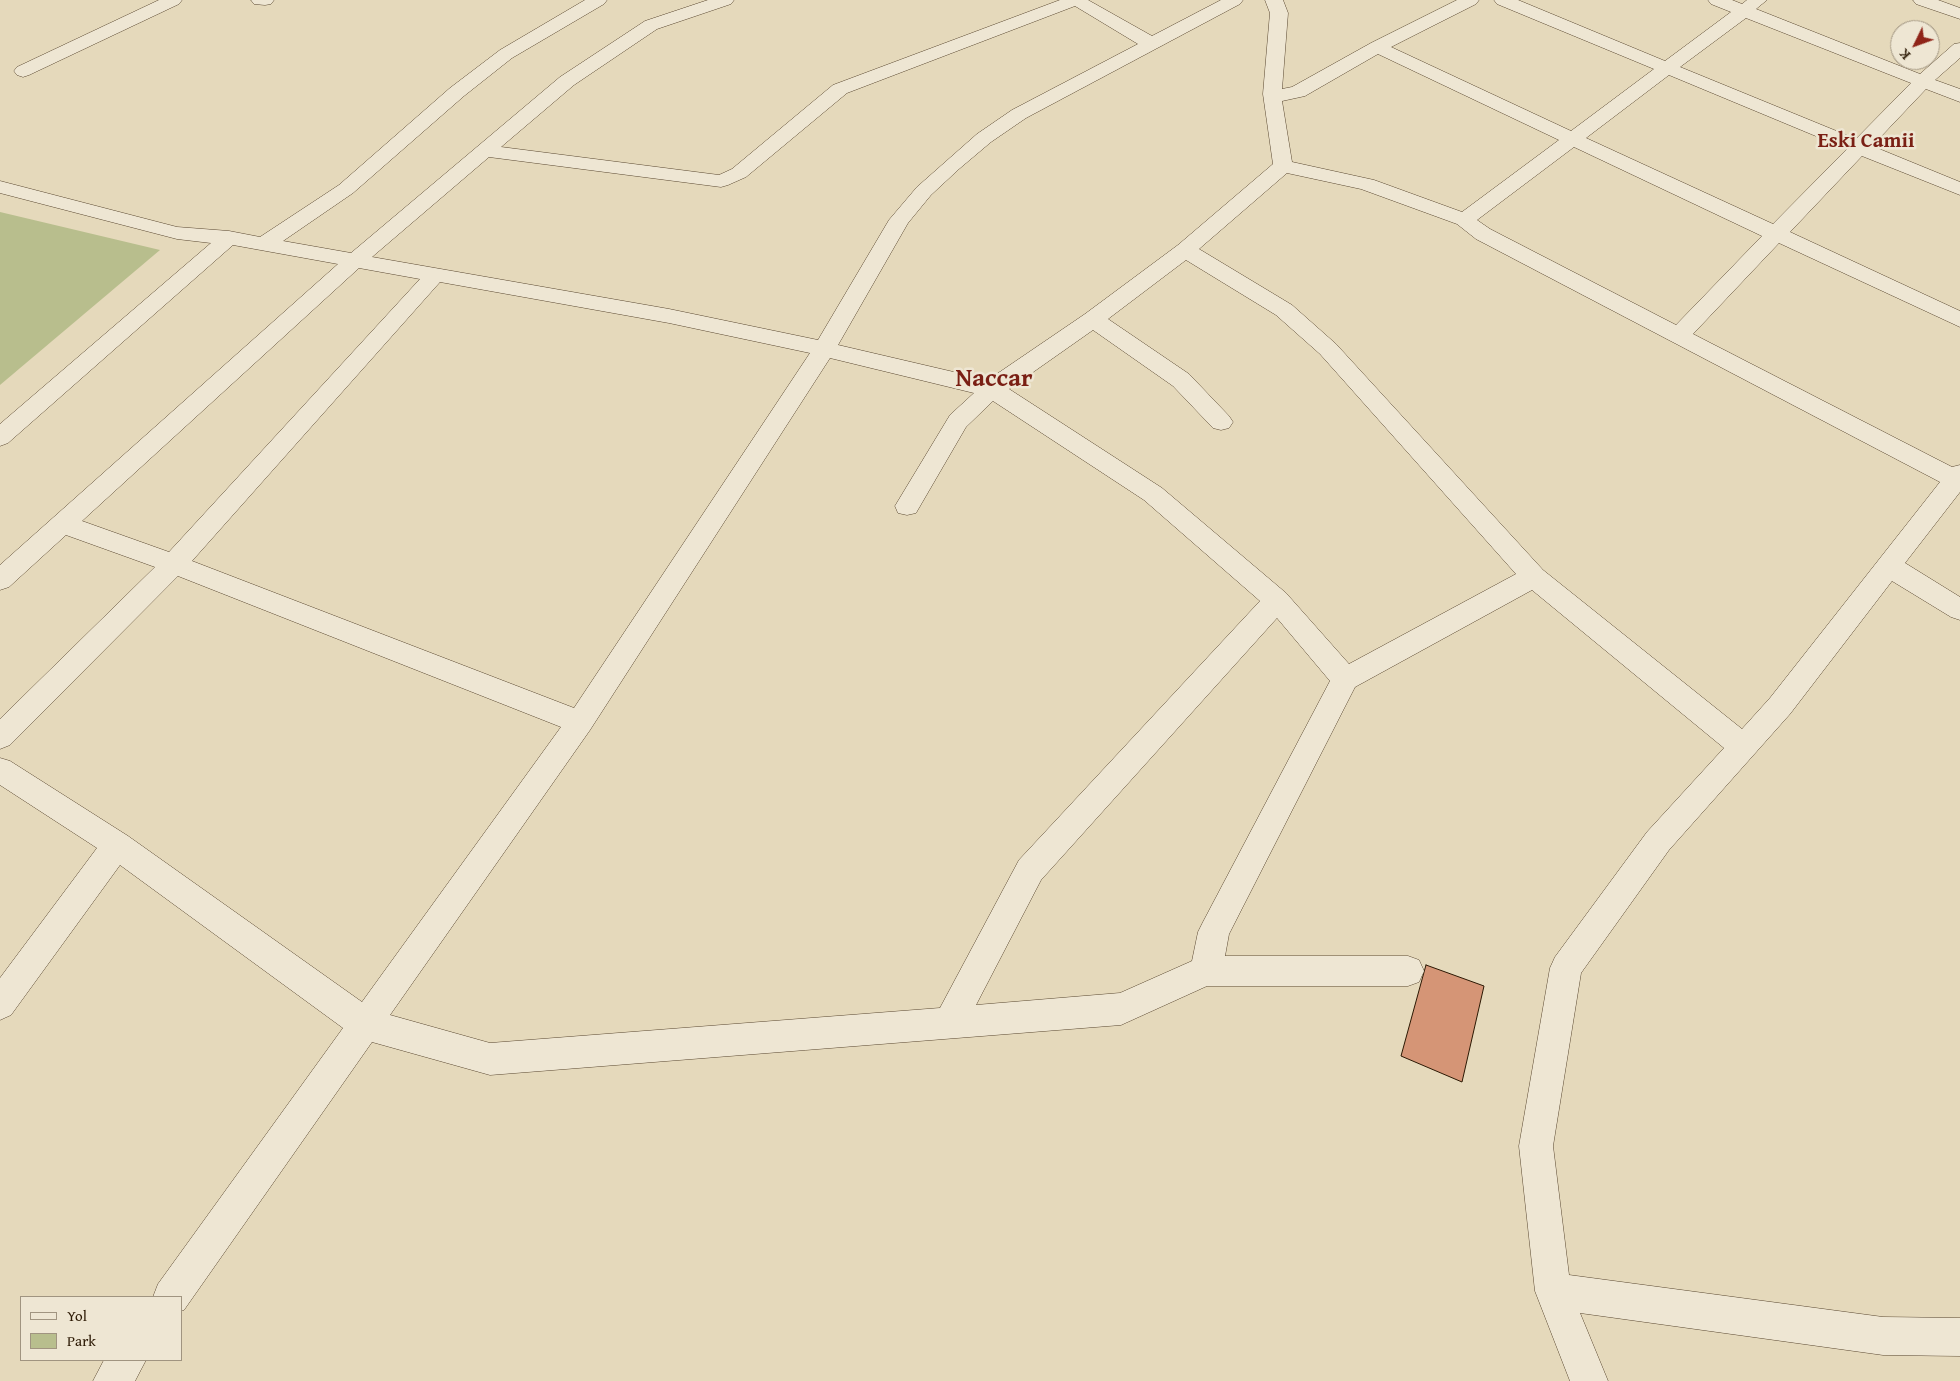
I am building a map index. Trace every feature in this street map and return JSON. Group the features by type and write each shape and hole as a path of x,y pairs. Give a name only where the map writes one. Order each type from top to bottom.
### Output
{"street":[{"path":"23,71 173,0"},
{"path":"260,0 265,0"},
{"path":"264,244 346,188 457,92 500,59 538,34 598,0"},
{"path":"0,580 354,260 567,81 651,25 726,0"},
{"path":"485,151 722,182 739,173 840,88 1076,0 1152,44"},
{"path":"172,1296 580,722 824,349 899,220 924,191 952,165 984,138 1019,114 1234,0"},
{"path":"1274,0 1279,13 1272,94 1283,166"},
{"path":"1272,94 1298,92 1377,47 1470,0"},
{"path":"1503,0 1960,189"},
{"path":"1717,0 1751,5 1960,96"},
{"path":"1922,0 1960,14"},
{"path":"1464,220 1751,5"},
{"path":"1377,47 1776,232 1960,320"},
{"path":"1679,335 1923,81 1960,48"},
{"path":"1283,166 1367,184 1464,220 1483,234 1958,477 1780,706 1658,842 1566,968 1536,1146 1553,1291 1589,1381"},
{"path":"907,506 958,421 992,389 1093,319 1185,250 1283,166"},
{"path":"0,187 178,233 229,238 669,316 824,349 992,389 1153,494 1277,600 1345,679"},
{"path":"0,437 229,238"},
{"path":"1185,250 1284,310 1328,349 1534,577 1744,747"},
{"path":"0,737 174,564 436,274"},
{"path":"1093,319 1181,380 1221,422"},
{"path":"62,524 174,564 580,722"},
{"path":"1888,566 1960,610"},
{"path":"1206,971 1214,932 1345,679 1534,577"},
{"path":"949,1023 1030,870 1277,600"},
{"path":"0,770 117,845 365,1024 490,1059 1121,1009 1206,971 1408,971"},
{"path":"0,1004 117,845"},
{"path":"1553,1291 1883,1336 1960,1336"},
{"path":"112,1381 126,1361"}],"green space":[{"path":"0,212 160,250 0,385"}],"building":[{"path":"1426,965 1484,986 1462,1082 1401,1056"}],"district":[{"name":"Eski Camii","path":"1866,142"},
{"name":"Naccar","path":"994,380"}]}
